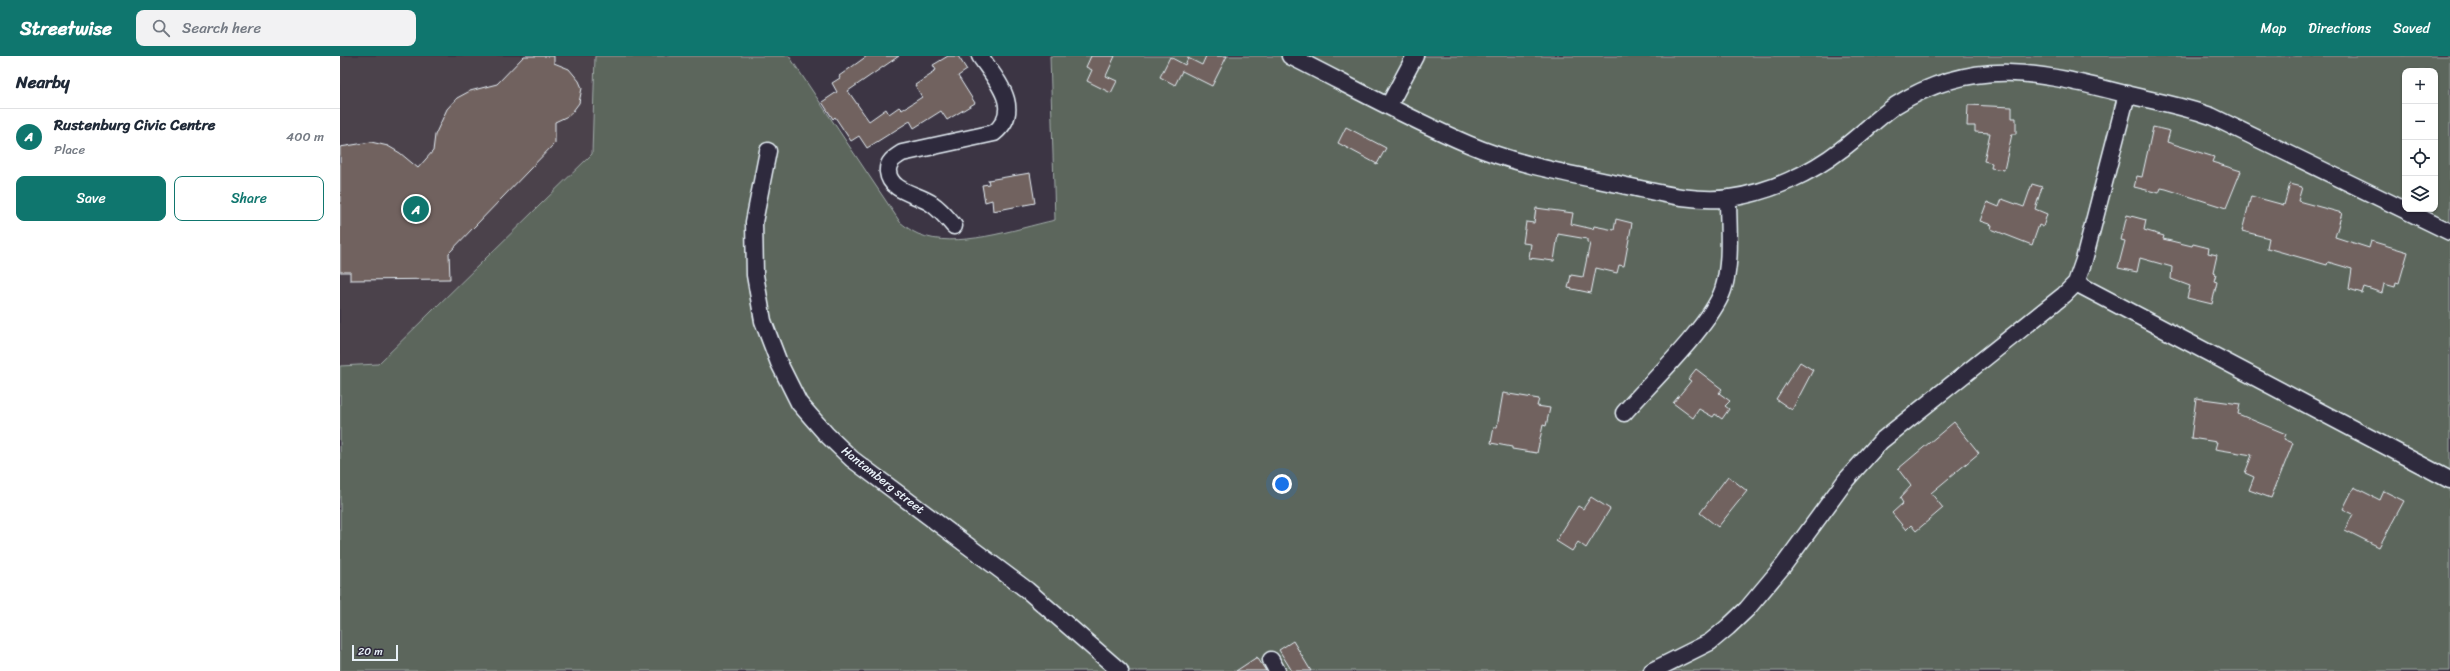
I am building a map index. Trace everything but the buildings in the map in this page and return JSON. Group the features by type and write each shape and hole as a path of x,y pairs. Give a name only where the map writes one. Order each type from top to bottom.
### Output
{"street":[{"path":"954,226 931,203 895,186 889,178 888,168 892,159 902,153 994,133 1002,126 1008,114 1008,103 1002,89 980,56"},
{"path":"1290,56 1469,145 1546,169 1657,193 1699,199 1728,198 1755,193 1792,180 1841,150 1895,106 1919,91 1951,78 1977,72 2021,70 2182,106 2211,116 2450,232"},
{"path":"1389,105 1415,56"},
{"path":"1652,671 1710,642 1728,628 1747,609 1778,572 1846,480 1881,440 2064,296 2076,283 2094,226 2127,94"},
{"name":"Hantamberg street","path":"768,150 754,222 755,274 763,321 779,363 799,403 826,434 852,459 1027,590 1120,671"},
{"path":"1624,413 1696,331 1717,303 1726,272 1728,198"},
{"path":"2076,283 2450,480"}],"shaded area":[{"path":"340,56 595,56 592,154 378,364 340,366"}],"green space":[{"path":"595,56 789,56 900,222 915,233 933,238 950,240 968,239 1004,233 1055,220 1050,56 2450,56 2450,671 340,671 340,366 378,364 592,154"}],"place":[{"name":"Rustenburg Civic Centre","path":"416,209"}]}
